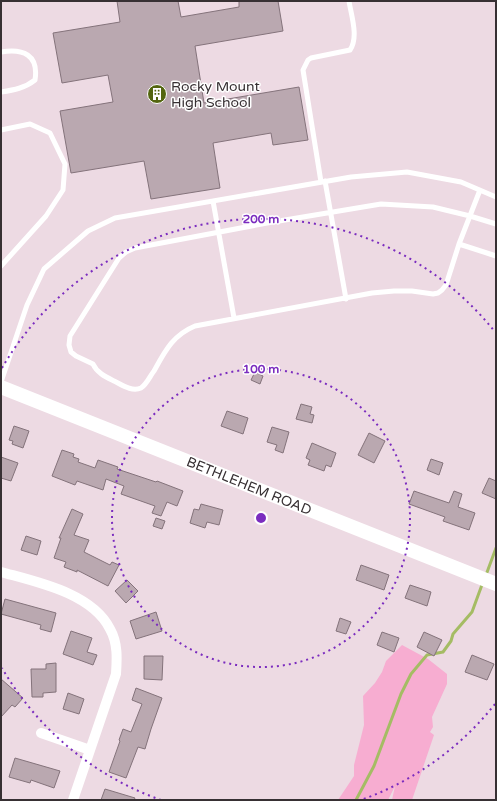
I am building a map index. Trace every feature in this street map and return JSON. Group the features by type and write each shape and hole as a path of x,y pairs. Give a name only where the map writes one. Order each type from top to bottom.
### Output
{"main road":[{"name":"BETHLEHEM ROAD","path":"1,387 496,584"}],"street":[{"path":"1,572 35,581 65,592 92,607 111,629 117,654 116,674 73,800"},
{"path":"41,733 90,750"}],"lane":[{"path":"346,298 303,70 308,60 311,58 350,50 353,46 354,39 349,1"},
{"path":"1,52 12,50 28,55 33,60 36,67 36,73 35,80 28,85 18,89 1,92"},
{"path":"1,130 30,124 50,132 65,164 63,190 46,216 1,266"},
{"path":"1,382 27,305 44,269 88,231 115,218 351,177 407,172 461,182 496,197"},
{"path":"480,190 470,216 459,244 446,285 438,293 433,294 412,291 394,291 346,298 195,326 179,334 163,355 148,381 142,387 136,389 120,385 104,376 95,370 93,364 71,352 69,345 70,336 119,258 126,252 135,248 381,204 433,207 470,216 496,224"},
{"path":"212,201 234,318"},
{"path":"459,244 496,256"}],"shaded area":[{"path":"402,645 428,659 447,674 447,684 432,717 433,727 430,732 434,735 412,800 392,800 395,786 388,800 338,800 354,776 354,765 364,725 363,696 375,683 382,672 386,661"}],"building":[{"name":"Rocky Mount High School","path":"117,1 178,1 181,17 239,7 239,1 278,1 283,31 195,46 204,103 299,87 308,140 273,145 271,133 213,143 220,188 151,199 144,161 71,173 60,111 113,102 108,75 62,83 53,33 120,22"},
{"path":"255,372 263,376 260,384 251,380"},
{"path":"301,404 312,407 310,414 314,415 312,423 296,419"},
{"path":"227,411 248,418 243,434 221,426"},
{"path":"14,426 29,431 23,448 12,444 13,441 9,440"},
{"path":"272,427 289,432 283,453 275,450 277,445 267,442"},
{"path":"369,433 385,441 374,463 358,455"},
{"path":"312,443 336,453 331,467 326,465 324,471 308,465 310,460 306,458"},
{"path":"62,450 74,454 73,457 79,459 78,462 95,468 98,460 118,467 117,469 156,482 157,481 183,491 177,506 167,502 161,516 152,513 155,506 121,494 124,486 106,479 103,490 77,481 75,485 52,476"},
{"path":"1,457 18,463 11,481 1,478"},
{"path":"431,459 443,463 439,475 427,470"},
{"path":"489,478 496,481 496,499 482,493"},
{"path":"414,491 449,503 454,491 462,494 458,507 475,513 469,530 443,521 445,517 409,504"},
{"path":"201,504 223,510 219,525 207,522 205,528 190,523 194,509 199,510"},
{"path":"72,509 83,514 74,535 89,540 84,552 110,565 112,562 119,565 108,586 77,570 77,572 64,567 66,562 54,558 61,538 59,538"},
{"path":"156,518 165,521 162,529 153,526"},
{"path":"26,536 41,541 37,555 21,550"},
{"path":"361,565 389,575 384,590 356,580"},
{"path":"127,580 138,591 126,603 115,591"},
{"path":"410,585 431,592 427,606 405,598"},
{"path":"5,599 56,613 51,632 40,629 41,625 1,614"},
{"path":"156,612 162,631 136,639 130,621"},
{"path":"340,618 351,622 346,634 336,631"},
{"path":"71,631 92,638 87,652 97,655 93,665 63,654"},
{"path":"382,632 399,638 394,652 377,645"},
{"path":"424,632 442,640 434,656 417,647"},
{"path":"472,655 494,664 487,680 465,672"},
{"path":"144,656 163,656 162,680 144,679"},
{"path":"56,663 56,692 43,693 43,697 32,697 31,669 46,669 46,664"},
{"path":"1,679 23,698 15,707 12,705 1,717"},
{"path":"136,688 162,698 145,749 138,747 126,778 109,772 123,729 131,732 142,704 132,700"},
{"path":"68,693 84,699 79,714 63,709"},
{"path":"15,758 60,771 54,788 31,780 30,783 9,777"},
{"path":"105,789 135,798 134,800 101,800"}],"waterway":[{"path":"486,575 496,548"},
{"path":"356,800 374,766 401,694 411,674 427,655 443,652 451,641 453,634 472,612 483,582"}],"place":[{"name":"Rocky Mount High School","path":"157,94"}]}
